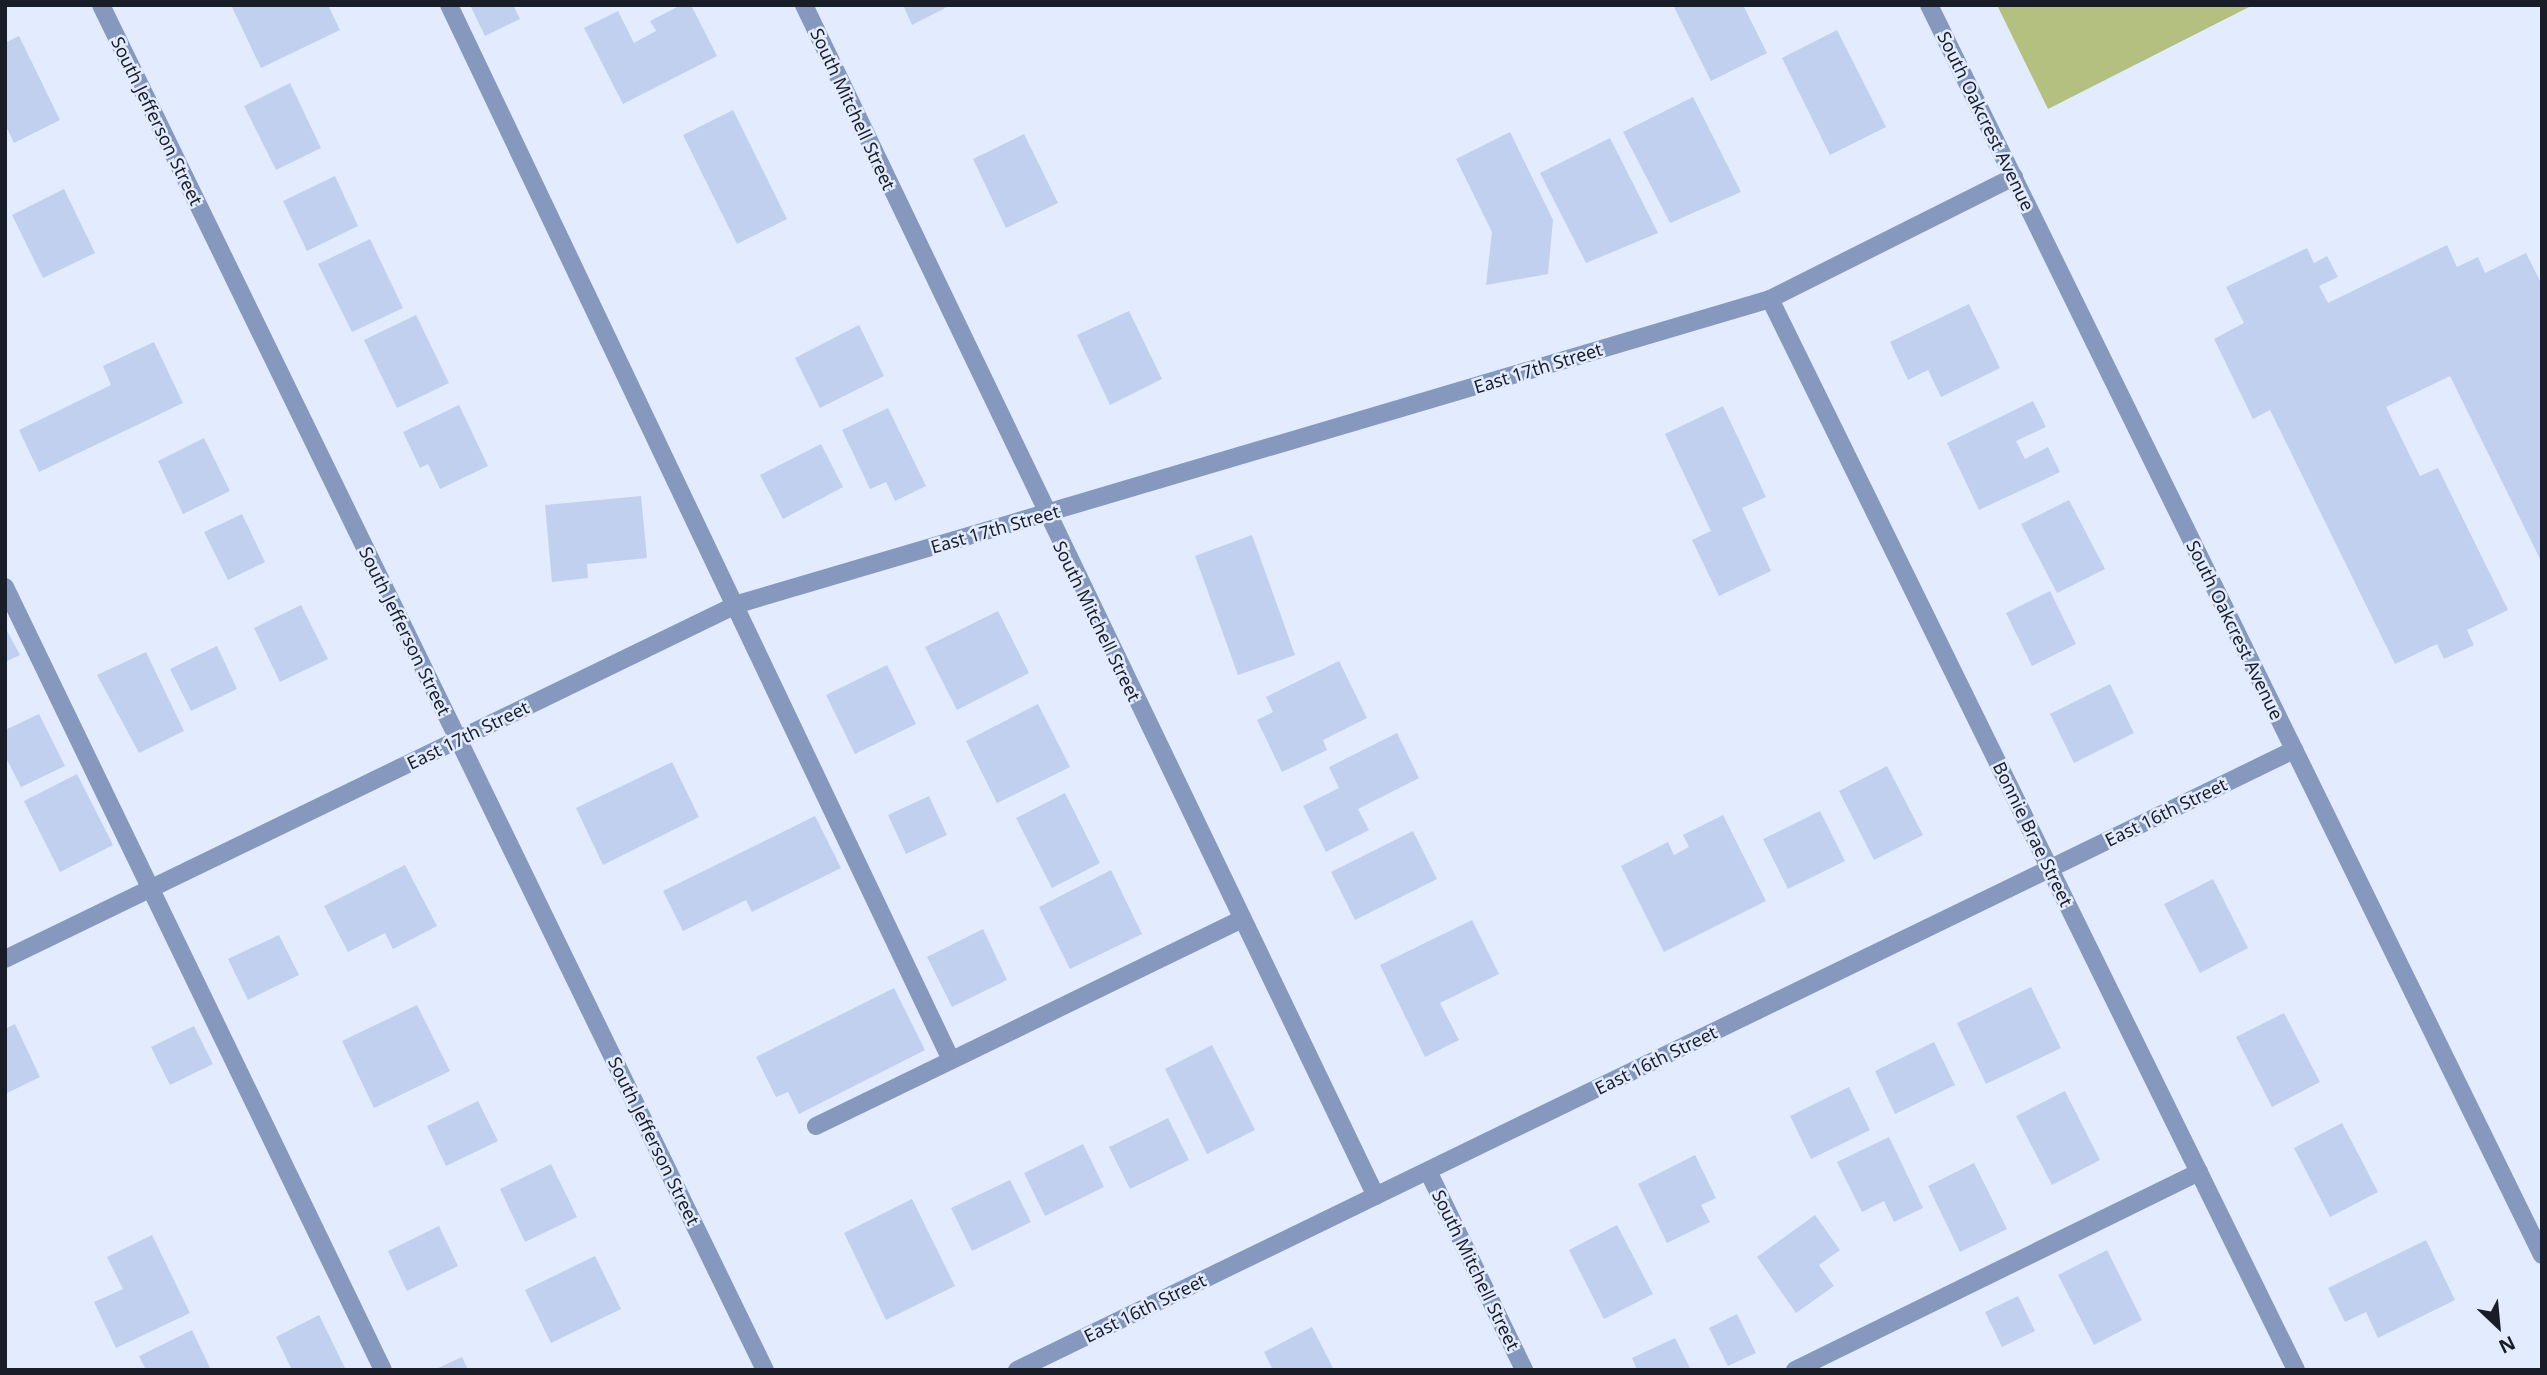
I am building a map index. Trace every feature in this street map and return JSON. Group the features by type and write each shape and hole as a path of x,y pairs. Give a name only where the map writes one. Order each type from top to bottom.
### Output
{"street":[{"name":"South Jefferson Street","path":"101,5 765,1370"},
{"path":"449,5 738,604 951,1060"},
{"name":"South Mitchell Street","path":"804,5 1045,514 1376,1196"},
{"name":"South Oakcrest Avenue","path":"1929,5 2542,1255"},
{"name":"East 17th Street","path":"5,959 738,604 1770,299 2014,177"},
{"name":"Bonnie Brae Street","path":"1770,299 2296,1370"},
{"path":"5,587 383,1370"},
{"name":"East 16th Street","path":"1017,1370 2294,750"},
{"path":"816,1126 1242,919"},
{"name":"South Mitchell Street","path":"1428,1171 1524,1370"},
{"path":"1795,1370 2199,1172"}],"green space":[{"path":"1997,5 2253,5 2048,109"}],"building":[{"path":"231,5 328,5 340,30 261,68"},
{"path":"470,5 513,5 520,19 485,36"},
{"path":"681,5 691,5 717,56 623,104 584,28 618,11 634,43 656,31 650,21"},
{"path":"903,5 951,5 912,25"},
{"path":"1673,5 1743,5 1767,53 1711,81"},
{"path":"1837,30 1886,127 1830,155 1782,58"},
{"path":"19,36 60,120 14,143 5,124 5,43"},
{"path":"290,83 321,148 276,170 244,106"},
{"path":"1693,97 1741,192 1670,223 1623,132"},
{"path":"733,110 787,219 737,244 683,135"},
{"path":"1510,132 1553,220 1548,274 1486,285 1492,232 1456,159"},
{"path":"1024,134 1058,203 1006,228 973,159"},
{"path":"1610,138 1658,233 1586,263 1540,173"},
{"path":"335,176 358,226 307,251 283,201"},
{"path":"64,189 95,253 43,278 12,215"},
{"path":"370,239 403,308 352,332 318,264"},
{"path":"2447,245 2457,267 2478,257 2485,273 2526,253 2542,285 2542,563 2450,376 2386,407 2420,476 2438,468 2508,610 2467,630 2474,645 2444,659 2437,644 2395,664 2270,410 2253,419 2214,339 2244,323 2226,287 2307,248 2314,263 2327,256 2338,277 2319,286 2328,303"},
{"path":"1969,304 2000,368 1941,397 1928,370 1908,380 1890,342"},
{"path":"1129,311 1162,379 1110,405 1077,335"},
{"path":"416,315 449,383 397,408 364,340"},
{"path":"859,325 884,376 820,408 795,358"},
{"path":"154,342 183,403 39,472 19,430 111,385 103,366"},
{"path":"2033,401 2046,427 2016,441 2025,459 2048,447 2060,472 1979,510 1947,443"},
{"path":"459,405 488,466 440,489 428,464 420,468 403,432"},
{"path":"1723,406 1766,497 1742,508 1771,571 1719,596 1692,540 1711,531 1665,434"},
{"path":"888,408 926,486 895,501 886,482 870,489 842,430"},
{"path":"204,438 230,491 183,514 158,461"},
{"path":"821,444 843,487 783,519 760,475"},
{"path":"641,496 647,558 587,564 588,578 552,582 545,505"},
{"path":"2069,500 2105,569 2057,593 2021,524"},
{"path":"242,514 265,562 228,580 204,532"},
{"path":"1252,535 1295,655 1238,675 1195,556"},
{"path":"2050,591 2076,644 2032,666 2006,613"},
{"path":"301,605 328,659 280,682 254,628"},
{"path":"998,611 1029,673 957,710 925,647"},
{"path":"5,627 20,655 5,662"},
{"path":"217,646 237,689 191,711 170,669"},
{"path":"146,652 184,731 139,753 97,675"},
{"path":"1339,661 1367,718 1323,740 1327,750 1282,772 1257,720 1273,712 1266,697"},
{"path":"887,665 916,724 855,754 826,695"},
{"path":"2110,684 2134,733 2074,763 2050,714"},
{"path":"1038,704 1070,767 997,803 966,741"},
{"path":"39,714 65,766 21,787 5,756 5,730"},
{"path":"1397,733 1419,778 1358,809 1369,830 1326,852 1303,806 1339,788 1329,767"},
{"path":"672,762 699,817 603,865 576,808"},
{"path":"1887,766 1923,835 1874,860 1839,791"},
{"path":"77,774 113,845 60,872 24,801"},
{"path":"1065,793 1100,863 1052,888 1016,818"},
{"path":"929,796 947,835 906,854 888,815"},
{"path":"1820,811 1845,861 1788,889 1763,839"},
{"path":"1723,815 1766,901 1664,952 1621,866 1668,842 1674,855 1689,847 1683,835"},
{"path":"815,816 841,868 752,912 746,900 683,931 663,891"},
{"path":"1413,831 1437,879 1355,920 1331,872"},
{"path":"405,865 437,926 393,949 385,933 348,952 324,906"},
{"path":"1111,870 1142,934 1070,969 1039,907"},
{"path":"2213,879 2248,948 2200,973 2164,904"},
{"path":"1472,920 1499,974 1440,1003 1459,1040 1425,1057 1380,965"},
{"path":"983,929 1007,980 952,1007 927,957"},
{"path":"279,935 299,975 248,1000 228,959"},
{"path":"2031,987 2061,1048 1986,1084 1957,1023"},
{"path":"894,988 925,1050 799,1114 788,1092 776,1097 756,1057"},
{"path":"417,1005 450,1071 374,1108 342,1041"},
{"path":"2284,1013 2320,1082 2272,1107 2236,1037"},
{"path":"15,1024 40,1077 5,1094 5,1029"},
{"path":"194,1026 213,1064 170,1085 151,1047"},
{"path":"1934,1042 1955,1085 1895,1114 1875,1071"},
{"path":"1212,1045 1255,1130 1207,1154 1165,1069"},
{"path":"1849,1087 1870,1130 1811,1159 1790,1116"},
{"path":"2065,1091 2100,1160 2052,1185 2016,1116"},
{"path":"478,1101 498,1141 446,1166 427,1126"},
{"path":"1168,1118 1189,1160 1130,1189 1109,1147"},
{"path":"2342,1123 2378,1192 2330,1217 2294,1148"},
{"path":"1889,1137 1923,1208 1894,1222 1884,1201 1862,1212 1837,1162"},
{"path":"1083,1144 1104,1187 1045,1216 1024,1173"},
{"path":"1695,1155 1716,1198 1701,1205 1710,1222 1667,1243 1638,1184"},
{"path":"1974,1163 2007,1229 1960,1252 1928,1186"},
{"path":"551,1164 577,1217 525,1242 500,1189"},
{"path":"1010,1180 1031,1222 972,1251 951,1208"},
{"path":"912,1199 955,1286 886,1320 844,1233"},
{"path":"1815,1215 1840,1250 1819,1265 1834,1286 1796,1313 1757,1257"},
{"path":"1617,1225 1653,1294 1604,1319 1569,1250"},
{"path":"439,1226 458,1266 407,1291 388,1251"},
{"path":"152,1235 190,1313 116,1348 94,1302 123,1289 107,1257"},
{"path":"2426,1240 2455,1300 2378,1338 2366,1312 2345,1322 2328,1288"},
{"path":"2107,1250 2142,1320 2094,1345 2058,1275"},
{"path":"595,1256 621,1309 551,1343 525,1290"},
{"path":"2018,1296 2035,1331 2002,1347 1985,1312"},
{"path":"1737,1314 1756,1353 1728,1366 1709,1328"},
{"path":"319,1315 346,1370 292,1370 276,1337"},
{"path":"1312,1327 1334,1370 1273,1370 1264,1352"},
{"path":"192,1330 211,1370 146,1370 139,1356"},
{"path":"1675,1338 1691,1370 1637,1370 1632,1358"},
{"path":"462,1357 468,1370 434,1370"}]}
